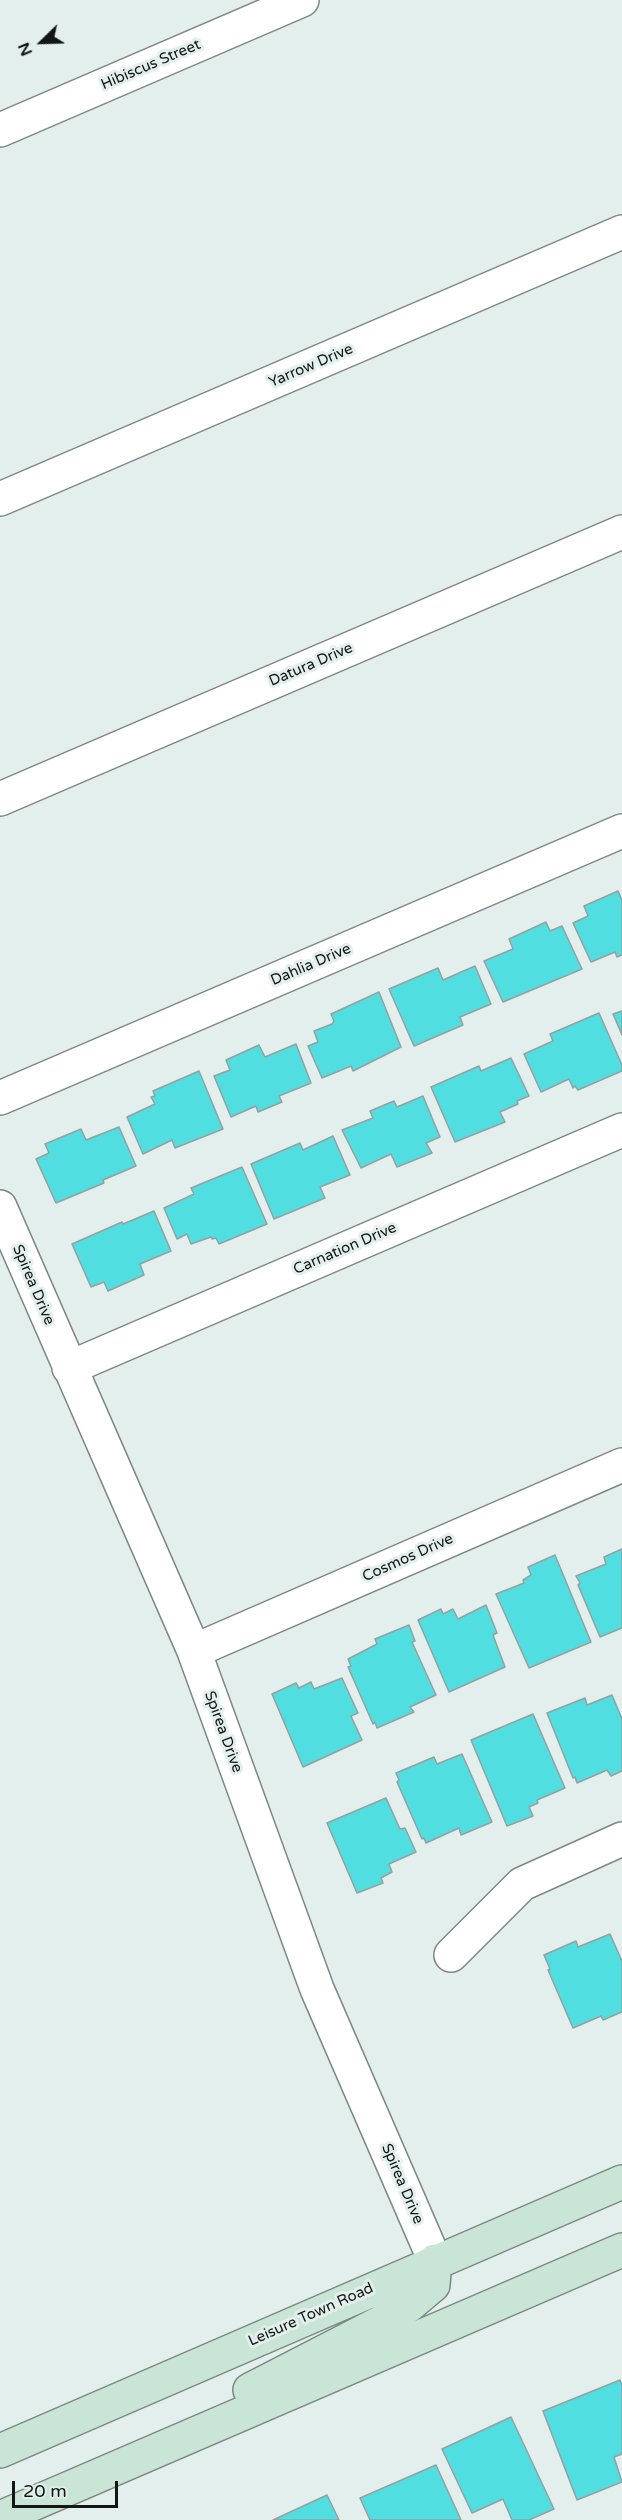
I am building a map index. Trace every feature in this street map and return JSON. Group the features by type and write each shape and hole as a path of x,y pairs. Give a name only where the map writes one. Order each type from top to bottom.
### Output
{"main road":[{"name":"Leisure Town Road","path":"0,2451 435,2260 622,2182"},
{"path":"0,2518 622,2250"},
{"path":"55,2494 408,2306 433,2285 435,2260"}],"street":[{"name":"Hibiscus Street","path":"0,130 302,0"},
{"name":"Yarrow Drive","path":"0,499 622,232"},
{"name":"Datura Drive","path":"0,799 622,532"},
{"name":"Dahlia Drive","path":"0,1098 622,831"},
{"name":"Carnation Drive","path":"69,1368 622,1130"},
{"name":"Spirea Drive","path":"0,1208 194,1651 317,1989 435,2260"},
{"name":"Cosmos Drive","path":"194,1651 622,1465"},
{"path":"451,1954 522,1884 622,1839"}],"building":[{"path":"618,891 622,900 622,955 617,957 615,952 591,962 573,923 588,916 584,906"},
{"path":"546,922 550,931 562,926 582,969 503,1002 484,961 513,949 509,939"},
{"path":"475,966 491,1004 460,1017 463,1025 414,1046 389,989 438,968 443,980"},
{"path":"379,992 401,1047 353,1071 351,1066 322,1078 308,1046 318,1042 314,1031 332,1024 334,1021 331,1014"},
{"path":"622,1011 622,1035 613,1014"},
{"path":"599,1013 622,1065 622,1071 578,1090 575,1086 573,1088 569,1079 541,1092 524,1054 553,1041 550,1034"},
{"path":"296,1044 311,1083 279,1096 282,1102 258,1112 256,1106 231,1117 214,1076 230,1070 226,1060 259,1045 265,1057"},
{"path":"511,1058 529,1096 500,1112 505,1122 455,1142 431,1087 479,1066 481,1071"},
{"path":"199,1071 223,1129 175,1148 172,1140 143,1154 127,1117 155,1104 151,1097 155,1096 153,1091"},
{"path":"423,1096 440,1137 426,1143 432,1153 397,1167 391,1154 361,1168 342,1130 373,1118 370,1111 394,1101 397,1107"},
{"path":"119,1127 136,1166 103,1180 104,1183 56,1203 36,1159 49,1153 45,1144 81,1129 86,1140"},
{"path":"333,1136 350,1175 320,1187 325,1198 274,1219 251,1164 300,1143 303,1150"},
{"path":"242,1167 267,1224 219,1244 216,1238 211,1237 191,1244 187,1234 177,1239 164,1208 194,1194 191,1188"},
{"path":"154,1211 171,1251 140,1264 144,1275 108,1291 104,1282 91,1287 72,1244"},
{"path":"622,1549 622,1628 600,1637 576,1576 606,1564 604,1557"},
{"path":"555,1555 591,1642 529,1668 496,1594 524,1583 523,1580 531,1575 528,1567"},
{"path":"486,1605 497,1633 493,1635 505,1667 449,1692 418,1620 441,1609 443,1614 453,1609 458,1619"},
{"path":"409,1625 415,1641 412,1642 436,1695 410,1707 414,1712 377,1728 375,1722 373,1724 348,1667 351,1666 348,1659 377,1644 375,1639"},
{"path":"342,1678 358,1713 351,1716 362,1740 303,1767 272,1694 296,1683 299,1688 311,1682 314,1689"},
{"path":"612,1695 622,1719 622,1771 611,1776 607,1770 577,1783 547,1713 585,1698 587,1705"},
{"path":"533,1714 565,1788 537,1800 538,1803 529,1807 533,1816 507,1826 471,1740"},
{"path":"462,1754 492,1822 461,1835 459,1828 426,1843 424,1838 422,1839 397,1782 399,1780 396,1773 434,1757 437,1764"},
{"path":"386,1798 400,1829 405,1828 416,1852 389,1864 392,1872 381,1878 383,1883 357,1893 327,1823"},
{"path":"610,1934 622,1961 622,2012 603,2020 601,2016 573,2028 548,1970 550,1969 544,1955 576,1941 578,1947"},
{"path":"620,2380 622,2385 622,2454 614,2457 622,2482 577,2500 543,2411"},
{"path":"511,2417 554,2509 529,2520 512,2520 503,2499 472,2513 442,2449"},
{"path":"436,2465 461,2520 370,2520 360,2498"},
{"path":"327,2495 339,2520 273,2520"}]}
